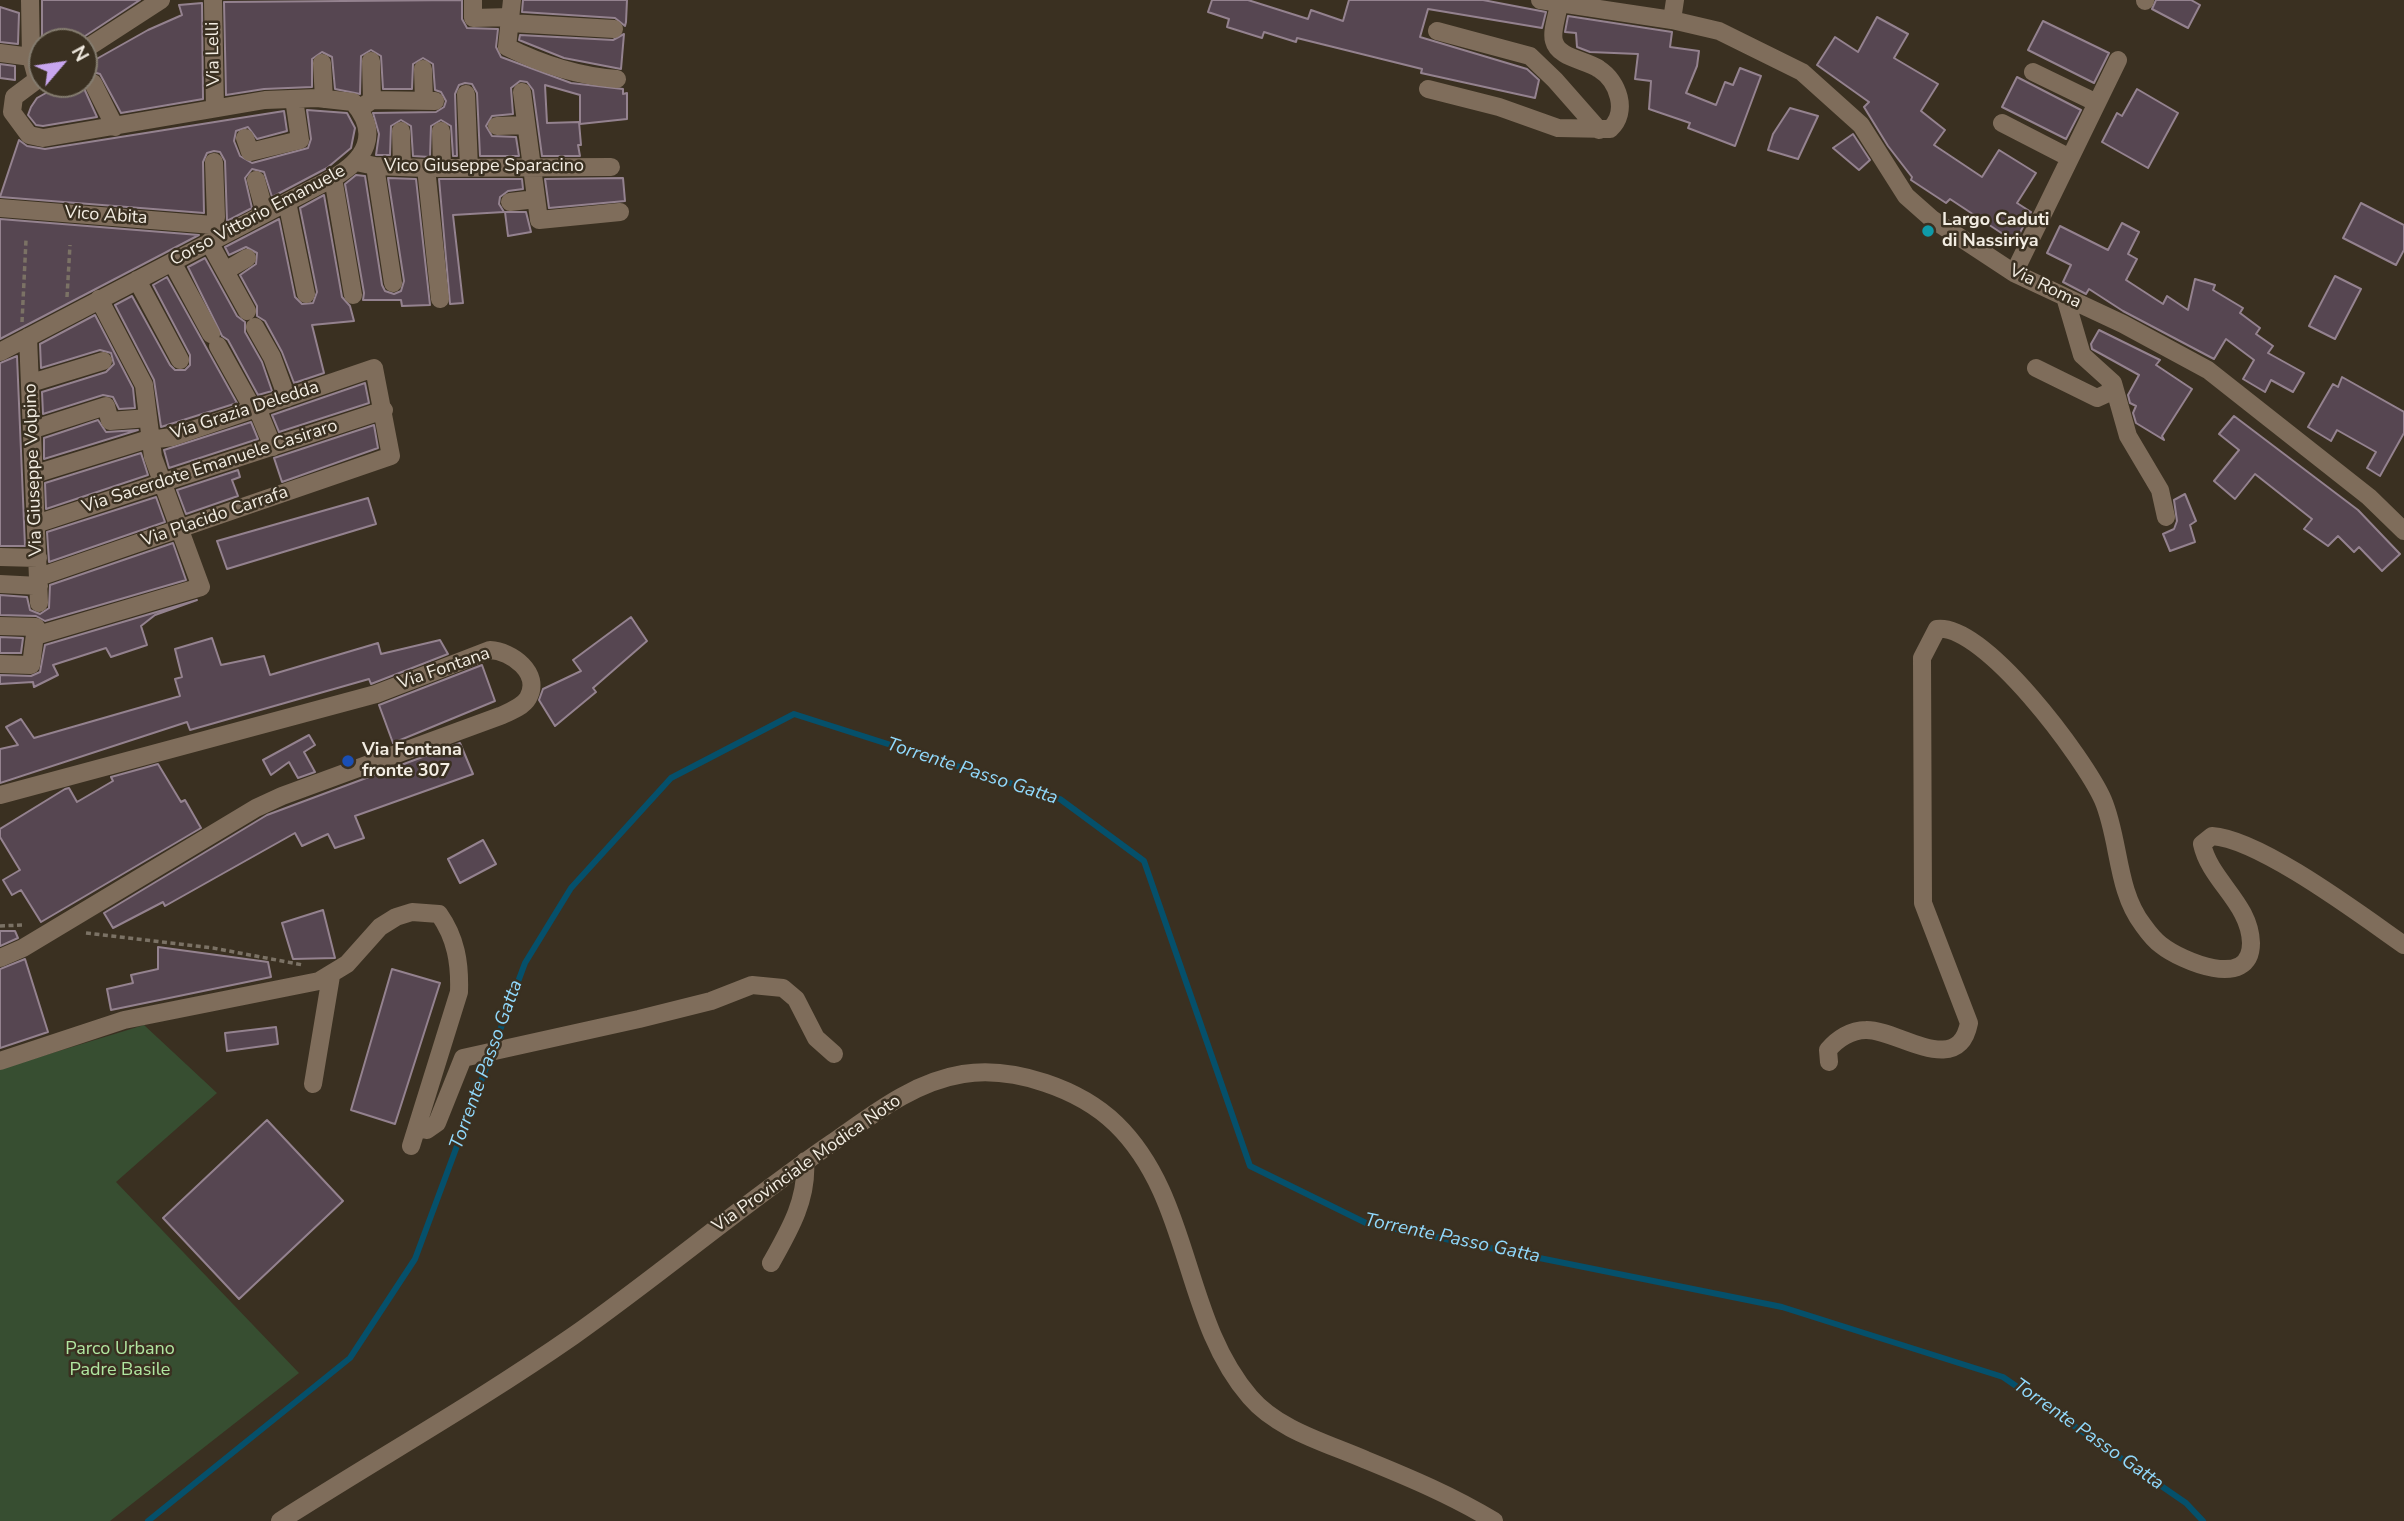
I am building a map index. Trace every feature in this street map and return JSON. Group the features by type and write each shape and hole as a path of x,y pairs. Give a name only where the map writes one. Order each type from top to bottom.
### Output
{"street":[{"path":"30,0 30,28"},
{"path":"98,41 161,0"},
{"name":"Via Lelli","path":"213,0 215,108"},
{"path":"473,0 474,18 511,13 614,29"},
{"name":"Via Roma","path":"1540,0 1625,7 1729,35 1802,72 1861,125 1906,196 1932,219 2014,273 2208,370 2369,497 2404,531"},
{"path":"1672,20 1675,0"},
{"path":"1428,89 1499,107 1558,128 1611,129 1616,124 1620,99 1600,70 1559,50 1553,39 1571,3"},
{"path":"511,13 507,47 550,67 588,77 617,79"},
{"path":"1437,31 1530,56 1555,79 1599,130"},
{"path":"0,53 28,57"},
{"path":"2014,273 2118,60"},
{"name":"Corso Vittorio Emanuele","path":"0,352 172,262 214,234 265,213 333,178 356,162 367,142 365,105 372,61"},
{"path":"322,64 324,99"},
{"path":"28,86 14,97 6,112 29,135 43,138 265,100 345,100 365,105 430,101 423,69"},
{"path":"2033,72 2097,103"},
{"path":"522,92 539,220 620,212"},
{"path":"98,93 115,127"},
{"path":"467,93 469,168"},
{"path":"245,138 250,152 300,140 294,99"},
{"path":"2002,123 2070,158"},
{"path":"497,126 526,125"},
{"path":"401,131 402,167"},
{"path":"440,299 434,168 441,131"},
{"path":"214,162 214,234 225,271 272,357 287,398"},
{"name":"Vico Giuseppe Sparacino","path":"356,162 375,166 434,168 611,167"},
{"path":"375,166 393,283"},
{"path":"333,178 353,295"},
{"path":"256,180 265,213"},
{"path":"510,202 536,199"},
{"path":"286,202 306,293"},
{"name":"Vico Abita","path":"0,208 214,234"},
{"path":"225,271 247,258"},
{"path":"172,262 255,408 273,447"},
{"path":"137,280 180,360"},
{"path":"2065,297 2082,355 2113,383 2128,436 2160,490 2166,517"},
{"path":"0,626 35,632 201,587 150,439 144,385 99,299"},
{"name":"Via Giuseppe Volpino","path":"25,339 34,429 39,589"},
{"path":"31,383 103,360"},
{"name":"Via Grazia Deledda","path":"35,474 150,439 172,437 374,368 383,410"},
{"path":"2036,368 2097,398 2108,393 2113,383"},
{"path":"34,429 106,405 110,421 148,418"},
{"name":"Via Sacerdote Emanuele Casiraro","path":"36,524 383,410"},
{"name":"Via Placido Carrafa","path":"39,589 179,529 391,456 383,410"},
{"path":"0,557 38,558"},
{"path":"0,584 39,589"},
{"path":"1829,1062 1828,1050 1835,1042 1865,1030 1880,1031 1921,1048 1942,1050 1955,1045 1966,1036 1969,1023 1923,903 1922,658 1937,629 1945,628 1960,634 1989,655 2052,722 2080,760 2106,810 2130,908 2160,945 2185,960 2222,970 2237,968 2246,960 2251,945 2248,922 2205,858 2202,844 2212,836 2229,837 2258,850 2404,945"},
{"path":"0,664 31,665 35,632"},
{"name":"Via Fontana","path":"0,795 350,701 490,650 505,651 528,672 532,687 527,700 516,709 282,796 226,824 64,924 0,958"},
{"path":"0,1061 124,1020 325,979 347,964 380,927 396,917 426,911 439,914 447,925 460,968 459,992 411,1146"},
{"path":"313,1084 325,979"},
{"path":"417,1128 427,1130 437,1123 463,1058 639,1019 711,1000 751,985 783,988 796,999 816,1038 834,1054"},
{"name":"Via Provinciale Modica Noto","path":"280,1521 481,1398 576,1334 805,1161 911,1091 964,1074 997,1074 1035,1082 1093,1104 1118,1126 1139,1151 1172,1216 1218,1352 1252,1401 1294,1430 1432,1487 1494,1521"},
{"path":"771,1264 798,1210 807,1181 805,1161"}],"path":[{"path":"25,339 26,240"},
{"path":"66,316 70,245"},
{"path":"64,924 88,933 214,948 309,965 325,979"}],"green space":[{"name":"Parco Urbano Padre Basile","path":"144,1025 217,1093 116,1182 299,1373 110,1521 0,1521 0,1069"}],"building":[{"path":"42,0 140,0 97,28 42,28"},
{"path":"462,0 462,19 467,28 498,29 496,47 501,57 571,83 623,89 623,94 627,93 627,119 580,124 580,95 545,85 547,123 579,122 581,145 578,145 580,156 542,156 533,90 527,82 520,81 511,88 513,114 492,116 486,126 492,136 516,137 519,156 480,156 477,93 472,84 465,83 459,85 455,94 457,156 453,156 451,126 441,120 431,126 430,157 413,156 411,126 401,120 391,126 390,155 376,155 379,134 373,113 436,112 444,107 446,101 441,92 435,90 433,64 423,58 413,64 412,89 383,89 381,56 371,50 361,56 360,94 335,89 332,57 322,52 312,59 312,87 264,89 226,95 224,2"},
{"path":"523,0 627,0 626,22 625,26 615,18 522,12"},
{"path":"1212,0 1248,0 1308,19 1311,10 1343,21 1349,0 1483,0 1546,12 1542,28 1428,9 1420,37 1527,69 1539,80 1535,98 1421,73 1422,69 1297,38 1296,42 1264,32 1262,38 1227,27 1229,19 1208,12"},
{"path":"2156,0 2191,0 2200,5 2188,28 2152,9"},
{"path":"202,3 203,99 121,113 98,73 98,58 148,30 182,15 179,5"},
{"path":"0,7 19,13 18,44 0,42"},
{"path":"1568,16 1672,32 1670,47 1699,51 1697,66 1686,93 1716,105 1725,82 1733,85 1740,68 1761,76 1735,146 1688,128 1690,123 1649,109 1651,81 1635,79 1638,54 1590,52 1577,47 1576,33 1565,32"},
{"path":"1877,17 1908,34 1894,58 1938,84 1921,111 1945,130 1934,145 1982,177 1999,150 2036,173 2017,203 2031,212 2015,242 1950,199 1946,203 1911,180 1912,177 1888,146 1864,107 1869,102 1817,65 1835,37 1858,52"},
{"path":"2043,21 2109,53 2094,83 2028,50"},
{"path":"624,34 621,69 564,58 519,40 520,35 613,40"},
{"path":"0,64 15,66 15,80 0,78"},
{"path":"2017,77 2081,110 2066,139 2002,107"},
{"path":"2137,89 2178,113 2148,168 2102,142 2117,113 2122,116"},
{"path":"37,98 88,98 97,117 36,125 28,115"},
{"path":"1790,108 1818,116 1798,159 1768,150 1773,134"},
{"path":"307,110 347,113 355,128 351,148 327,168 272,197 264,172 252,169 245,178 252,208 227,221 225,161 220,152 214,151 207,153 203,162 204,213 0,197 19,140 27,146 45,149 284,111 287,131 257,139 248,127 236,131 234,141 240,156 252,163 308,148 311,139"},
{"path":"1853,134 1870,160 1859,170 1833,148"},
{"path":"356,175 365,176 382,285 385,291 394,294 401,291 404,281 388,178 416,179 430,305 402,306 401,300 363,300 345,184"},
{"path":"623,178 625,201 549,208 545,179"},
{"path":"439,179 522,179 523,189 508,191 500,197 499,204 504,212 453,215 463,303 450,304"},
{"path":"324,195 342,297 350,306 354,321 312,325 324,373 294,383 282,352 265,321 257,316 257,306 240,275 256,264 257,253 246,247 229,255 225,247 279,219 295,297 302,304 313,303 317,292 300,208"},
{"path":"2361,203 2404,225 2404,250 2396,265 2343,238"},
{"path":"505,212 526,212 531,232 508,236"},
{"path":"0,219 199,235 0,339"},
{"path":"2122,223 2139,232 2128,254 2137,259 2126,280 2163,304 2167,296 2188,310 2195,279 2215,285 2213,290 2243,308 2240,313 2260,328 2256,334 2273,346 2268,353 2304,373 2293,392 2271,380 2265,392 2243,379 2254,360 2226,339 2214,359 2123,311 2089,289 2086,294 2063,282 2071,265 2047,253 2060,226 2108,250"},
{"path":"205,258 237,316 245,322 245,332 262,362 272,391 258,395 228,340 222,336 188,267"},
{"path":"2335,276 2361,289 2335,339 2309,326"},
{"path":"167,277 237,403 161,427 154,380 115,305 132,296 170,365 175,370 185,370 190,365 190,355 153,285"},
{"path":"95,315 133,388 135,408 119,409 113,397 103,395 43,414 42,392 106,372 114,364 111,353 100,350 41,368 40,344"},
{"path":"2099,330 2160,360 2156,365 2192,389 2162,436 2164,440 2136,423 2133,413 2136,406 2130,403 2128,395 2139,375 2092,349 2091,344"},
{"path":"17,356 25,546 0,546 0,363"},
{"path":"2342,377 2404,412 2404,433 2380,476 2367,468 2376,452 2337,430 2331,441 2308,427 2333,384 2338,387"},
{"path":"365,383 369,403 279,432 272,415"},
{"path":"2234,416 2358,510 2400,554 2382,571 2359,547 2354,552 2338,536 2328,546 2304,529 2312,519 2255,474 2235,499 2214,481 2239,450 2219,434"},
{"path":"98,420 106,432 138,430 44,459 44,438"},
{"path":"251,422 258,439 169,468 164,450"},
{"path":"374,425 378,448 282,482 274,458"},
{"path":"141,453 148,475 46,509 45,483"},
{"path":"238,470 240,477 232,480 238,496 186,514 177,490"},
{"path":"2185,494 2196,521 2190,525 2195,542 2170,551 2163,534 2174,529 2177,521 2174,500"},
{"path":"156,497 165,522 49,562 47,532"},
{"path":"368,498 376,524 227,569 217,541"},
{"path":"173,543 186,580 45,621 36,616 0,615 0,595 27,597 30,610 40,614 49,608 50,585"},
{"path":"197,600 155,615 141,626 147,645 111,657 106,648 53,665 58,675 34,687 33,682 0,684 0,675 31,676 40,672 45,645"},
{"path":"631,617 647,641 593,688 596,692 555,726 539,700 543,689 581,671 573,660"},
{"path":"0,637 23,638 21,653 0,653"},
{"path":"212,638 221,665 264,656 270,675 378,643 381,654 440,640 448,654 371,684 369,679 190,730 187,722 0,783 0,749 18,745 6,727 21,719 34,738 180,696 175,679 182,677 175,649"},
{"path":"482,665 495,701 393,743 379,705"},
{"path":"309,735 315,745 304,752 315,772 298,778 289,762 271,775 263,760"},
{"path":"460,743 473,774 355,816 364,838 335,848 328,834 302,846 295,833 165,906 163,902 113,928 104,913 267,815"},
{"path":"158,764 181,802 185,800 201,828 41,922 21,890 12,895 3,880 20,870 0,837 0,829 65,789 69,788 77,802 113,781 111,777"},
{"path":"483,840 496,864 460,883 448,859"},
{"path":"323,910 335,958 293,959 282,923"},
{"path":"0,931 15,931 18,938 0,946"},
{"path":"158,947 268,962 271,977 111,1010 107,989 133,983 131,975 158,969"},
{"path":"25,959 48,1032 0,1048 0,969"},
{"path":"392,969 440,983 395,1124 351,1110"},
{"path":"276,1027 278,1044 227,1051 225,1033"},
{"path":"267,1120 343,1201 239,1299 163,1218"}],"waterway":[{"name":"Torrente Passo Gatta","path":"148,1521 350,1358 415,1259 525,963 571,888 671,778 794,714 1060,799 1144,861 1250,1166 1366,1223 1782,1307 2003,1377 2186,1503 2203,1521"}],"place":[{"name":"Largo Caduti di Nassiriya","path":"1928,231"},
{"name":"Via Fontana fronte 307","path":"348,761"}]}
